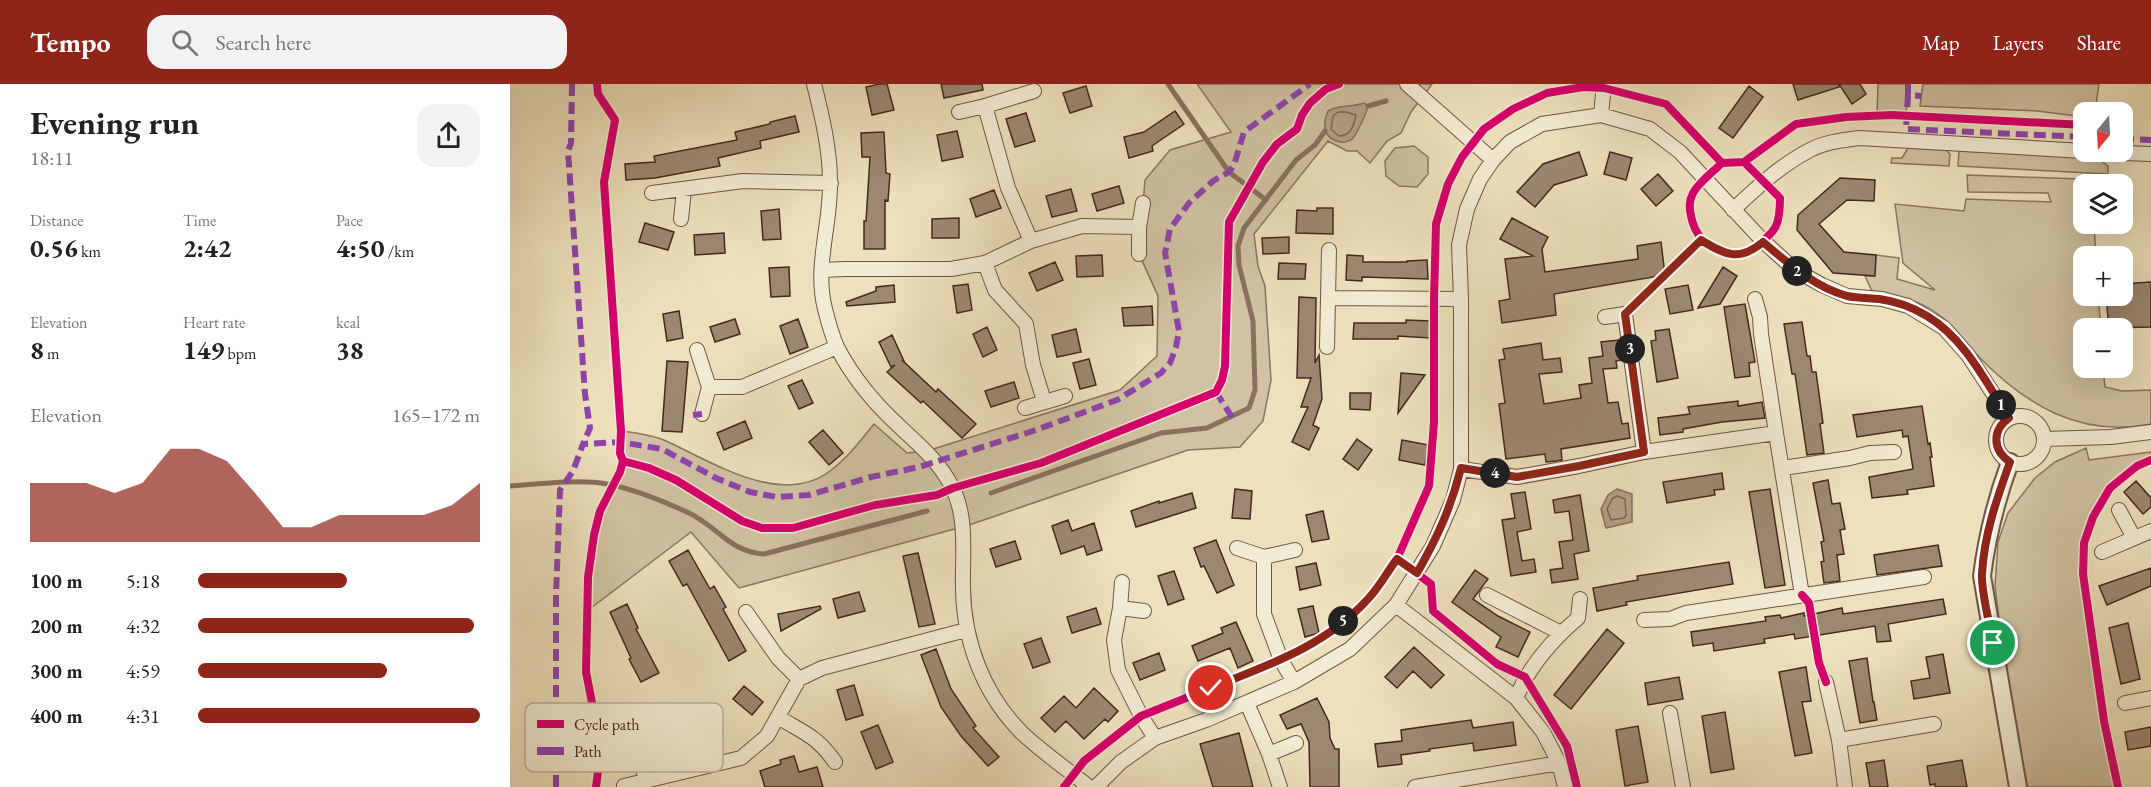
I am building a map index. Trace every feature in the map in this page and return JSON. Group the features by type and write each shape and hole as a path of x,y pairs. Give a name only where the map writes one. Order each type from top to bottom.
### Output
{"street":[{"path":"814,84 825,131 831,183 822,270 824,306 837,347 866,391 927,451 953,488 963,528 963,592 966,630 972,652 989,690 1022,732 1089,787"},
{"path":"1407,84 1493,160"},
{"path":"1601,115 1604,84"},
{"path":"959,112 1034,91"},
{"path":"985,106 1008,188 1031,241"},
{"path":"1096,787 1121,762 1155,738 1247,703 1294,682 1350,649 1396,605 1433,546 1453,500 1461,468 1459,245 1467,209 1480,179 1493,160 1510,142 1542,124 1601,115 1650,129 1680,152 1763,242 1795,270 1847,296 1882,299 1908,306 1944,328 1968,355 2009,418"},
{"path":"1733,210 1762,182 1810,150 1836,141 1859,138 2073,150"},
{"path":"2133,153 2151,154"},
{"path":"652,193 743,180 831,183"},
{"path":"681,219 684,190"},
{"path":"1139,254 1139,227 1143,203"},
{"path":"822,270 845,268 951,269 985,263 1031,241 1082,226 1139,227"},
{"path":"1327,347 1329,250"},
{"path":"985,263 995,290 1026,324 1033,365 1044,401"},
{"path":"1328,298 1461,299"},
{"path":"1755,299 1760,317 1802,595"},
{"path":"1605,317 1625,314 1644,452"},
{"path":"709,387 741,387 837,347"},
{"path":"697,350 709,387 702,414"},
{"path":"1025,408 1065,396"},
{"path":"2017,416 2032,419 2038,425 2044,439 2039,454 2033,460 2017,464 2010,462 1998,451 1996,444 1998,429 2009,418 2017,416"},
{"path":"2044,439 2111,437 2151,432"},
{"path":"1461,468 1517,477 1644,452 1776,433"},
{"path":"1783,468 1870,453 1894,452"},
{"path":"2010,462 1996,500 1986,541 1982,576 2018,787"},
{"path":"2119,510 2134,538"},
{"path":"2102,552 2151,531"},
{"path":"1237,548 1264,557 1295,550"},
{"path":"1264,557 1264,614 1281,660 1294,682"},
{"path":"1644,620 1670,619 1686,614 1924,577"},
{"path":"1122,582 1114,640 1118,670 1155,738"},
{"path":"1487,595 1561,633"},
{"path":"1516,698 1525,677 1561,633 1578,618 1580,599"},
{"path":"1396,605 1516,698 1543,732 1559,763 1565,787"},
{"path":"1120,608 1144,611"},
{"path":"746,612 778,658 799,679"},
{"path":"723,762 741,758 767,736 799,679 822,668 966,630"},
{"path":"1826,682 1839,740 1845,787"},
{"path":"2125,703 2151,698"},
{"path":"1247,703 1269,754 1280,787"},
{"path":"1670,712 1683,787"},
{"path":"778,717 810,735 824,746 835,762"},
{"path":"1839,740 1934,724"},
{"path":"1269,754 1296,743"},
{"path":"1415,787 1559,763"},
{"path":"644,772 646,780"},
{"path":"624,786 681,772"}],"shaded area":[{"path":"1197,84 1432,84 1411,112 1401,133 1387,141 1370,163 1357,151 1347,151 1328,141 1254,234 1258,266 1265,286 1271,380 1263,421 1240,447 1188,450 969,525 739,588 691,532 587,611 588,577 594,535 600,511 620,472 623,461 620,453 621,431 661,439 747,478 790,485 811,481 830,471 848,455 874,424 907,453 927,451 1120,390 1157,356 1158,296 1139,254 1145,180 1170,150 1231,132"},
{"path":"1878,84 1908,84 1906,116 1877,116"},
{"path":"1923,84 2099,84 2096,102 2073,102 2073,116 2038,111 1920,106"},
{"path":"1414,146 1428,157 1428,174 1417,187 1399,186 1386,176 1385,161 1395,148"},
{"path":"1908,148 1946,150 1950,154 1949,166 1891,163 1892,158 1902,158"},
{"path":"1959,151 2073,157 2073,162 2102,162 2108,166 2108,174 1958,166"},
{"path":"1967,175 2073,179 2073,234 2095,234 2095,246 2073,246 2073,306 2099,306 2100,318 2073,318 2073,378 2104,378 2105,387 2122,391 2151,390 2151,424 2125,427 2101,426 2077,422 2055,414 2014,389 1977,355 1948,322 1929,308 1906,298 1872,291 1865,276 1874,276 1876,255 1899,258 1897,279 1935,290 1903,263 1895,204 1964,211 1966,199 2051,202 2048,193 1968,192"},
{"path":"2086,448 2089,460 2151,452 2151,459 2109,493 2094,518 2086,542 2082,602 2100,678 2119,787 2027,787 2005,667 1995,586 1998,542 2008,513 2035,478 2055,462"}],"water":[{"path":"1364,103 1368,106 1367,109 1352,139 1340,142 1332,139 1326,133 1325,120 1328,111"},
{"path":"1617,489 1632,494 1632,522 1606,528 1601,509 1608,495"}],"building":[{"path":"887,84 894,110 872,115 866,87"},
{"path":"941,84 982,84 983,90 944,98"},
{"path":"1793,84 1839,84 1839,87 1798,100"},
{"path":"1839,84 1860,84 1866,94 1852,104"},
{"path":"1086,86 1092,106 1070,113 1063,93"},
{"path":"1749,86 1763,97 1733,138 1719,128"},
{"path":"1175,111 1184,124 1152,146 1153,151 1129,158 1124,137 1144,132"},
{"path":"1026,113 1035,141 1015,147 1006,119"},
{"path":"795,116 799,132 760,141 761,148 718,158 720,166 655,178 626,180 625,164 655,162 654,156 737,140 735,132"},
{"path":"957,131 963,157 942,161 937,135"},
{"path":"884,132 886,173 890,174 888,201 885,200 885,249 864,249 864,221 866,221 870,157 862,157 861,133"},
{"path":"1579,152 1587,175 1554,185 1535,207 1517,192 1543,164"},
{"path":"1610,152 1632,158 1626,180 1604,174"},
{"path":"1658,174 1673,191 1656,206 1641,189"},
{"path":"1840,178 1875,180 1874,201 1847,200 1819,224 1844,252 1876,255 1875,276 1833,273 1797,230 1798,215"},
{"path":"1119,186 1124,203 1097,211 1092,194"},
{"path":"1071,189 1077,211 1052,217 1046,196"},
{"path":"994,190 1001,208 976,217 970,199"},
{"path":"1317,208 1333,208 1333,234 1296,233 1297,210 1317,211"},
{"path":"779,209 781,239 763,240 761,211"},
{"path":"959,218 959,238 932,238 932,219"},
{"path":"1512,218 1548,237 1542,249 1545,272 1638,259 1637,246 1661,242 1665,275 1554,294 1556,315 1502,323 1499,301 1510,299 1505,259 1533,256 1500,239"},
{"path":"645,223 674,232 668,250 639,242"},
{"path":"724,233 725,253 695,255 694,235"},
{"path":"1289,237 1289,253 1263,254 1262,238"},
{"path":"1102,255 1103,276 1077,277 1076,256"},
{"path":"1347,255 1363,256 1363,262 1427,260 1428,279 1362,277 1362,281 1346,280"},
{"path":"1055,262 1063,280 1037,291 1029,273"},
{"path":"1279,263 1306,264 1305,279 1278,279"},
{"path":"789,267 790,296 771,297 769,268"},
{"path":"1723,267 1737,276 1720,304 1698,308"},
{"path":"2151,282 2151,327 2133,327 2133,318 2108,318 2107,306 2133,306 2133,283"},
{"path":"968,284 972,310 957,313 953,286"},
{"path":"894,285 895,302 847,306 846,302 876,291 876,287"},
{"path":"1688,285 1693,310 1670,314 1665,289"},
{"path":"1299,297 1316,298 1315,363 1319,355 1322,399 1313,425 1319,428 1309,450 1292,442 1308,407 1301,407 1311,378 1297,378"},
{"path":"1745,304 1755,362 1749,363 1750,376 1735,378 1724,307"},
{"path":"1152,306 1153,325 1124,326 1122,308"},
{"path":"679,311 683,338 667,341 663,314"},
{"path":"735,319 740,334 715,342 710,327"},
{"path":"798,319 808,347 790,354 780,326"},
{"path":"1406,320 1430,321 1430,338 1398,336 1398,339 1353,339 1354,323 1406,323"},
{"path":"1802,322 1807,356 1810,356 1812,372 1816,372 1823,423 1820,424 1824,453 1807,455 1795,374 1792,374 1784,324"},
{"path":"987,327 997,350 983,357 973,334"},
{"path":"1076,329 1081,352 1057,357 1052,335"},
{"path":"1669,329 1678,378 1657,382 1651,341 1656,340 1655,331"},
{"path":"892,335 903,361 936,392 938,389 976,424 962,438 923,401 921,403 887,372 895,365 891,367 879,342"},
{"path":"1619,340 1622,360 1616,361 1617,368 1603,369 1608,403 1618,402 1622,424 1628,423 1630,438 1561,449 1562,460 1546,462 1545,454 1506,459 1499,404 1505,403 1499,360 1505,359 1503,349 1541,343 1543,360 1560,358 1562,372 1539,374 1544,404 1581,398 1579,385 1592,383 1589,358 1603,356 1601,342"},
{"path":"1089,359 1096,385 1080,389 1073,363"},
{"path":"667,361 688,362 682,432 662,431"},
{"path":"1401,373 1425,375 1398,413"},
{"path":"802,380 813,403 799,409 788,386"},
{"path":"1014,382 1019,398 991,407 985,391"},
{"path":"1350,393 1371,393 1370,410 1350,409"},
{"path":"1738,401 1738,406 1762,402 1765,418 1722,422 1660,435 1658,418 1690,414 1688,407"},
{"path":"1922,406 1928,444 1930,443 1934,486 1907,490 1908,494 1872,498 1869,477 1913,469 1908,436 1903,437 1902,430 1857,437 1853,415"},
{"path":"745,421 752,438 724,450 717,433"},
{"path":"823,430 843,453 829,465 809,442"},
{"path":"1357,439 1372,450 1358,470 1343,459"},
{"path":"1402,440 1429,445 1425,465 1399,460"},
{"path":"1722,473 1724,489 1714,490 1715,495 1667,503 1663,482"},
{"path":"1828,480 1832,504 1840,503 1845,529 1840,530 1844,554 1837,555 1840,581 1824,583 1821,542 1824,541 1813,483"},
{"path":"2136,481 2151,498 2151,507 2143,514 2124,492"},
{"path":"1235,489 1252,491 1250,519 1232,518"},
{"path":"1770,489 1785,585 1765,588 1749,492"},
{"path":"1525,492 1531,529 1517,532 1522,561 1534,559 1536,572 1511,576 1502,520 1515,518 1511,494"},
{"path":"1192,493 1196,508 1136,527 1131,511"},
{"path":"1580,495 1589,551 1574,554 1578,579 1552,583 1550,570 1563,568 1559,542 1573,540 1569,511 1555,513 1553,500"},
{"path":"1323,511 1329,539 1312,542 1306,515"},
{"path":"1068,520 1072,531 1094,523 1102,550 1087,555 1084,546 1061,554 1052,526"},
{"path":"1216,540 1234,585 1217,593 1204,566 1201,567 1194,548"},
{"path":"1015,541 1021,559 996,567 990,549"},
{"path":"1938,545 1942,566 1877,575 1874,555"},
{"path":"688,550 710,589 714,586 726,607 723,609 746,651 729,661 687,584 683,586 669,561"},
{"path":"918,553 935,624 919,627 903,556"},
{"path":"1729,562 1733,584 1626,602 1627,605 1597,611 1593,588 1638,580 1637,576"},
{"path":"1316,563 1321,585 1300,590 1296,567"},
{"path":"2151,568 2151,586 2107,605 2099,586"},
{"path":"1475,570 1488,579 1473,599 1498,616 1530,632 1518,657 1496,647 1501,637 1452,602"},
{"path":"1174,571 1184,599 1168,605 1158,576"},
{"path":"859,592 865,611 838,618 833,599"},
{"path":"1943,599 1946,614 1888,624 1891,641 1877,642 1875,626 1795,639 1794,634 1764,639 1765,643 1714,651 1713,643 1693,646 1691,632 1766,621 1765,617 1780,615 1781,618 1804,613 1804,616 1842,608 1843,614"},
{"path":"627,604 638,628 636,629 659,673 641,682 610,612"},
{"path":"820,606 821,609 781,631 778,614"},
{"path":"1313,606 1319,633 1305,637 1298,609"},
{"path":"1096,608 1101,624 1072,633 1067,617"},
{"path":"1236,622 1253,661 1238,668 1230,648 1198,661 1192,646 1223,633 1221,628"},
{"path":"2128,623 2140,679 2121,684 2109,628"},
{"path":"1607,629 1624,643 1571,709 1554,695"},
{"path":"1041,638 1050,662 1033,668 1024,644"},
{"path":"1414,647 1444,675 1431,688 1413,671 1397,688 1385,677"},
{"path":"936,649 951,689 976,726 973,728 999,757 988,766 961,736 941,707 921,655"},
{"path":"1159,653 1165,670 1140,680 1133,663"},
{"path":"1943,654 1950,693 1914,699 1911,681 1930,678 1926,657"},
{"path":"1867,658 1877,720 1860,723 1849,661"},
{"path":"1806,667 1811,701 1802,702 1812,753 1795,756 1779,672"},
{"path":"1679,677 1683,699 1648,705 1645,683"},
{"path":"854,685 863,715 846,720 837,690"},
{"path":"744,686 763,702 752,715 733,699"},
{"path":"1094,688 1118,711 1108,722 1105,719 1084,739 1066,721 1055,732 1041,718 1064,696 1076,708"},
{"path":"1317,698 1329,722 1330,738 1335,749 1339,749 1339,787 1310,787 1309,742 1301,724 1287,729 1280,715"},
{"path":"1725,712 1734,769 1711,773 1702,716"},
{"path":"1471,720 1473,728 1513,722 1516,745 1474,751 1473,743 1429,749 1430,751 1401,755 1402,764 1378,767 1375,744 1402,741 1401,730"},
{"path":"878,725 893,762 876,769 861,732"},
{"path":"1638,726 1648,782 1625,786 1616,730"},
{"path":"2151,727 2151,746 2128,750 2125,732"},
{"path":"1239,733 1253,787 1213,787 1200,744"},
{"path":"794,756 799,772 817,767 823,787 765,787 760,771 781,764 780,760"},
{"path":"1884,760 1888,787 1870,787 1866,763"},
{"path":"1962,760 1967,787 1930,785 1927,766"}],"waterway":[{"path":"1168,84 1229,172 1266,200"},
{"path":"1368,106 1386,101"},
{"path":"991,493 1161,433 1207,428 1249,408 1255,390 1253,321 1239,265 1238,246 1244,228 1296,160 1315,145 1325,131"},
{"path":"510,486 584,482 628,489 689,513 742,549 764,554 927,511"}],"marked path":[{"path":"572,84 571,143 568,151 585,394 590,428 583,444"},
{"path":"556,703 556,595 560,490 573,471 583,444 620,442 662,449 716,478 750,492 777,497 809,495 871,477 919,467 1033,431 1117,400 1161,373 1170,363 1176,347 1179,331 1165,253 1170,229 1189,203 1213,181 1229,172 1234,165 1244,132 1310,84"},
{"path":"1908,84 1908,95 1921,96"},
{"path":"1908,95 1906,129 2073,137"},
{"path":"2133,139 2151,140"},
{"path":"1216,392 1235,422"},
{"path":"693,415 702,414"},
{"path":"556,772 556,787"}],"cycle path":[{"path":"597,84 598,94 615,120 604,182 621,431 620,453 623,461"},
{"path":"592,703 586,672 588,577 600,511 620,472 623,461 649,468 676,480 742,521 762,528 793,528 875,505 937,495 953,488 1041,463 1216,392 1225,366 1229,222 1263,162 1277,144 1297,129 1310,103 1326,89 1339,84"},
{"path":"1064,787 1084,761 1141,716 1281,660 1319,641 1368,600 1397,559 1429,486 1434,422 1436,224 1448,184 1462,157 1484,129 1513,109 1547,93 1583,87 1604,88 1666,104 1722,163 1744,162 1796,124 1846,117 1892,115 2073,124"},
{"path":"1722,163 1702,181 1693,193 1690,210 1695,229 1702,239 1710,247 1731,254 1742,253 1764,240 1775,228 1779,216 1780,198 1744,162"},
{"path":"1625,314 1701,240"},
{"path":"2118,787 2104,721 2083,574 2084,543 2093,517 2110,488 2137,466 2151,460"},
{"path":"1397,559 1431,584 1433,611 1497,664 1525,677 1567,746 1577,787"},
{"path":"1802,595 1809,603 1819,663 1826,682"},
{"path":"596,787 598,772"}],"route":[{"path":"1211,688 1281,660 1319,641 1368,600 1397,559 1417,573 1433,546 1453,500 1461,468 1517,477 1644,452 1625,314 1701,240 1719,251 1739,255 1753,250 1763,242 1795,270 1822,285 1847,296 1882,299 1908,306 1926,315 1944,328 1968,355 2009,418 1998,429 1996,436 1998,451 2010,462 1996,500 1986,541 1982,576 1993,643"}]}
